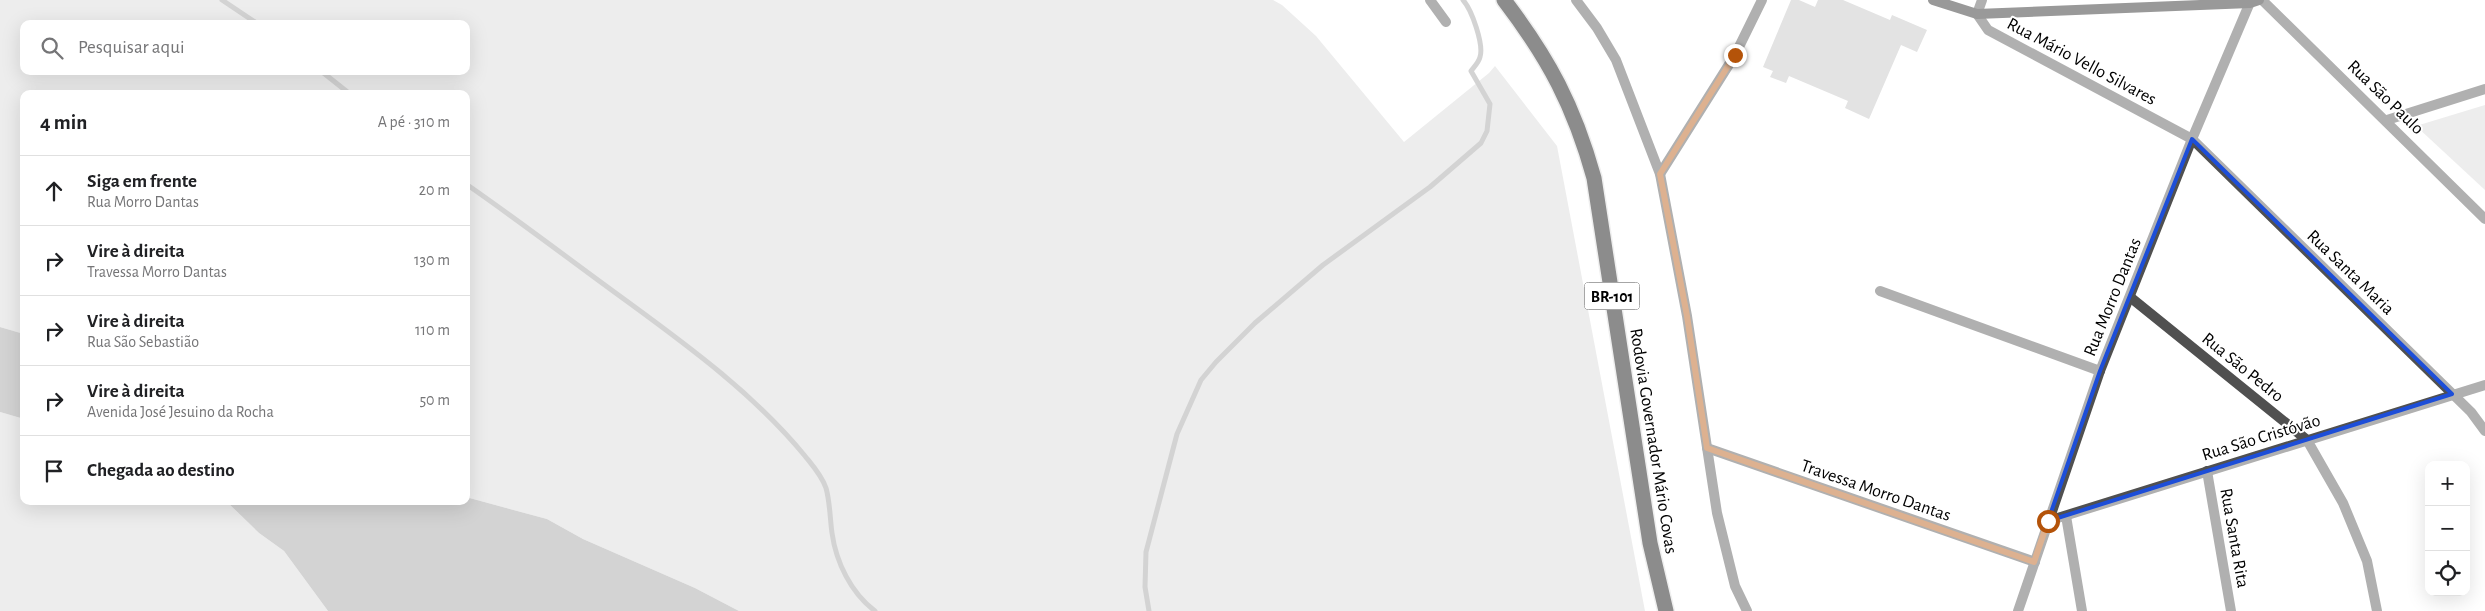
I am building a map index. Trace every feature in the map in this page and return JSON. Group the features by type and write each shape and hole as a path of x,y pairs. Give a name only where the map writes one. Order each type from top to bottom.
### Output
{"highway":[{"name":"Rodovia Governador Mário Covas","path":"1504,0 1536,41 1562,88 1582,136 1594,178 1650,543 1666,611"}],"main road":[{"path":"1933,0 1977,14 2255,1"}],"street":[{"path":"1430,0 1446,22"},
{"path":"1576,0 1597,28 1616,60 1660,174 1687,316 1717,513 1735,586 1746,611"},
{"path":"1660,174 1735,55 1762,0"},
{"path":"1977,14 1982,0"},
{"name":"Rua São Paulo","path":"2255,1 2387,120 2483,213"},
{"name":"Rua Morro Dantas","path":"2018,611 2100,371 2192,138 2255,1"},
{"name":"Rua Mário Vello Silvares","path":"1977,14 1988,30 2192,138"},
{"path":"2387,120 2485,89"},
{"name":"Rua Santa Maria","path":"2192,138 2471,412 2485,431"},
{"path":"1880,291 2100,371"},
{"name":"Rua São Pedro","path":"2130,296 2307,440 2346,511 2367,561 2377,611"},
{"name":"Rua São Cristóvão","path":"2048,521 2485,385"},
{"name":"Travessa Morro Dantas","path":"1707,448 2034,562"},
{"name":"Rua Santa Rita","path":"2206,471 2231,611"},
{"path":"2066,516 2082,611"}],"highlighted area":[{"path":"2192,139 2452,394 2048,521 2100,371"}],"shaded area":[{"path":"0,0 1273,0 1282,5 1316,36 1404,142 1489,73 1495,66 1557,146 1645,611 739,611 695,588 583,539 547,519 470,498 470,90 20,90 20,333 0,327"},
{"path":"2485,105 2485,190 2416,126"},
{"path":"0,327 20,333 20,418 0,412"},
{"path":"0,412 20,418 20,505 230,505 259,533 284,551 328,611 0,611"},
{"path":"470,498 547,519 583,539 695,588 739,611 328,611 284,551 259,533 230,505 470,505"}],"building":[{"path":"1791,0 1799,0 1815,7 1818,0 1843,0 1890,20 1892,15 1927,30 1917,52 1901,45 1869,119 1845,108 1848,101 1789,76 1786,83 1770,77 1773,71 1763,67"}],"waterway":[{"path":"222,0 252,20"},
{"path":"1149,611 1145,587 1146,552 1177,434 1201,380 1255,323 1323,265 1430,187 1481,143 1487,131 1490,104 1471,71 1481,52 1479,36 1463,0"},
{"path":"326,75 345,90"},
{"path":"470,187 652,319 699,355 766,413 786,434 822,479 827,493 834,544 841,566 852,586 866,604 875,611"}],"route":[{"path":"1735,55 1660,174 1687,316 1707,448 2034,562 2048,521"}]}
